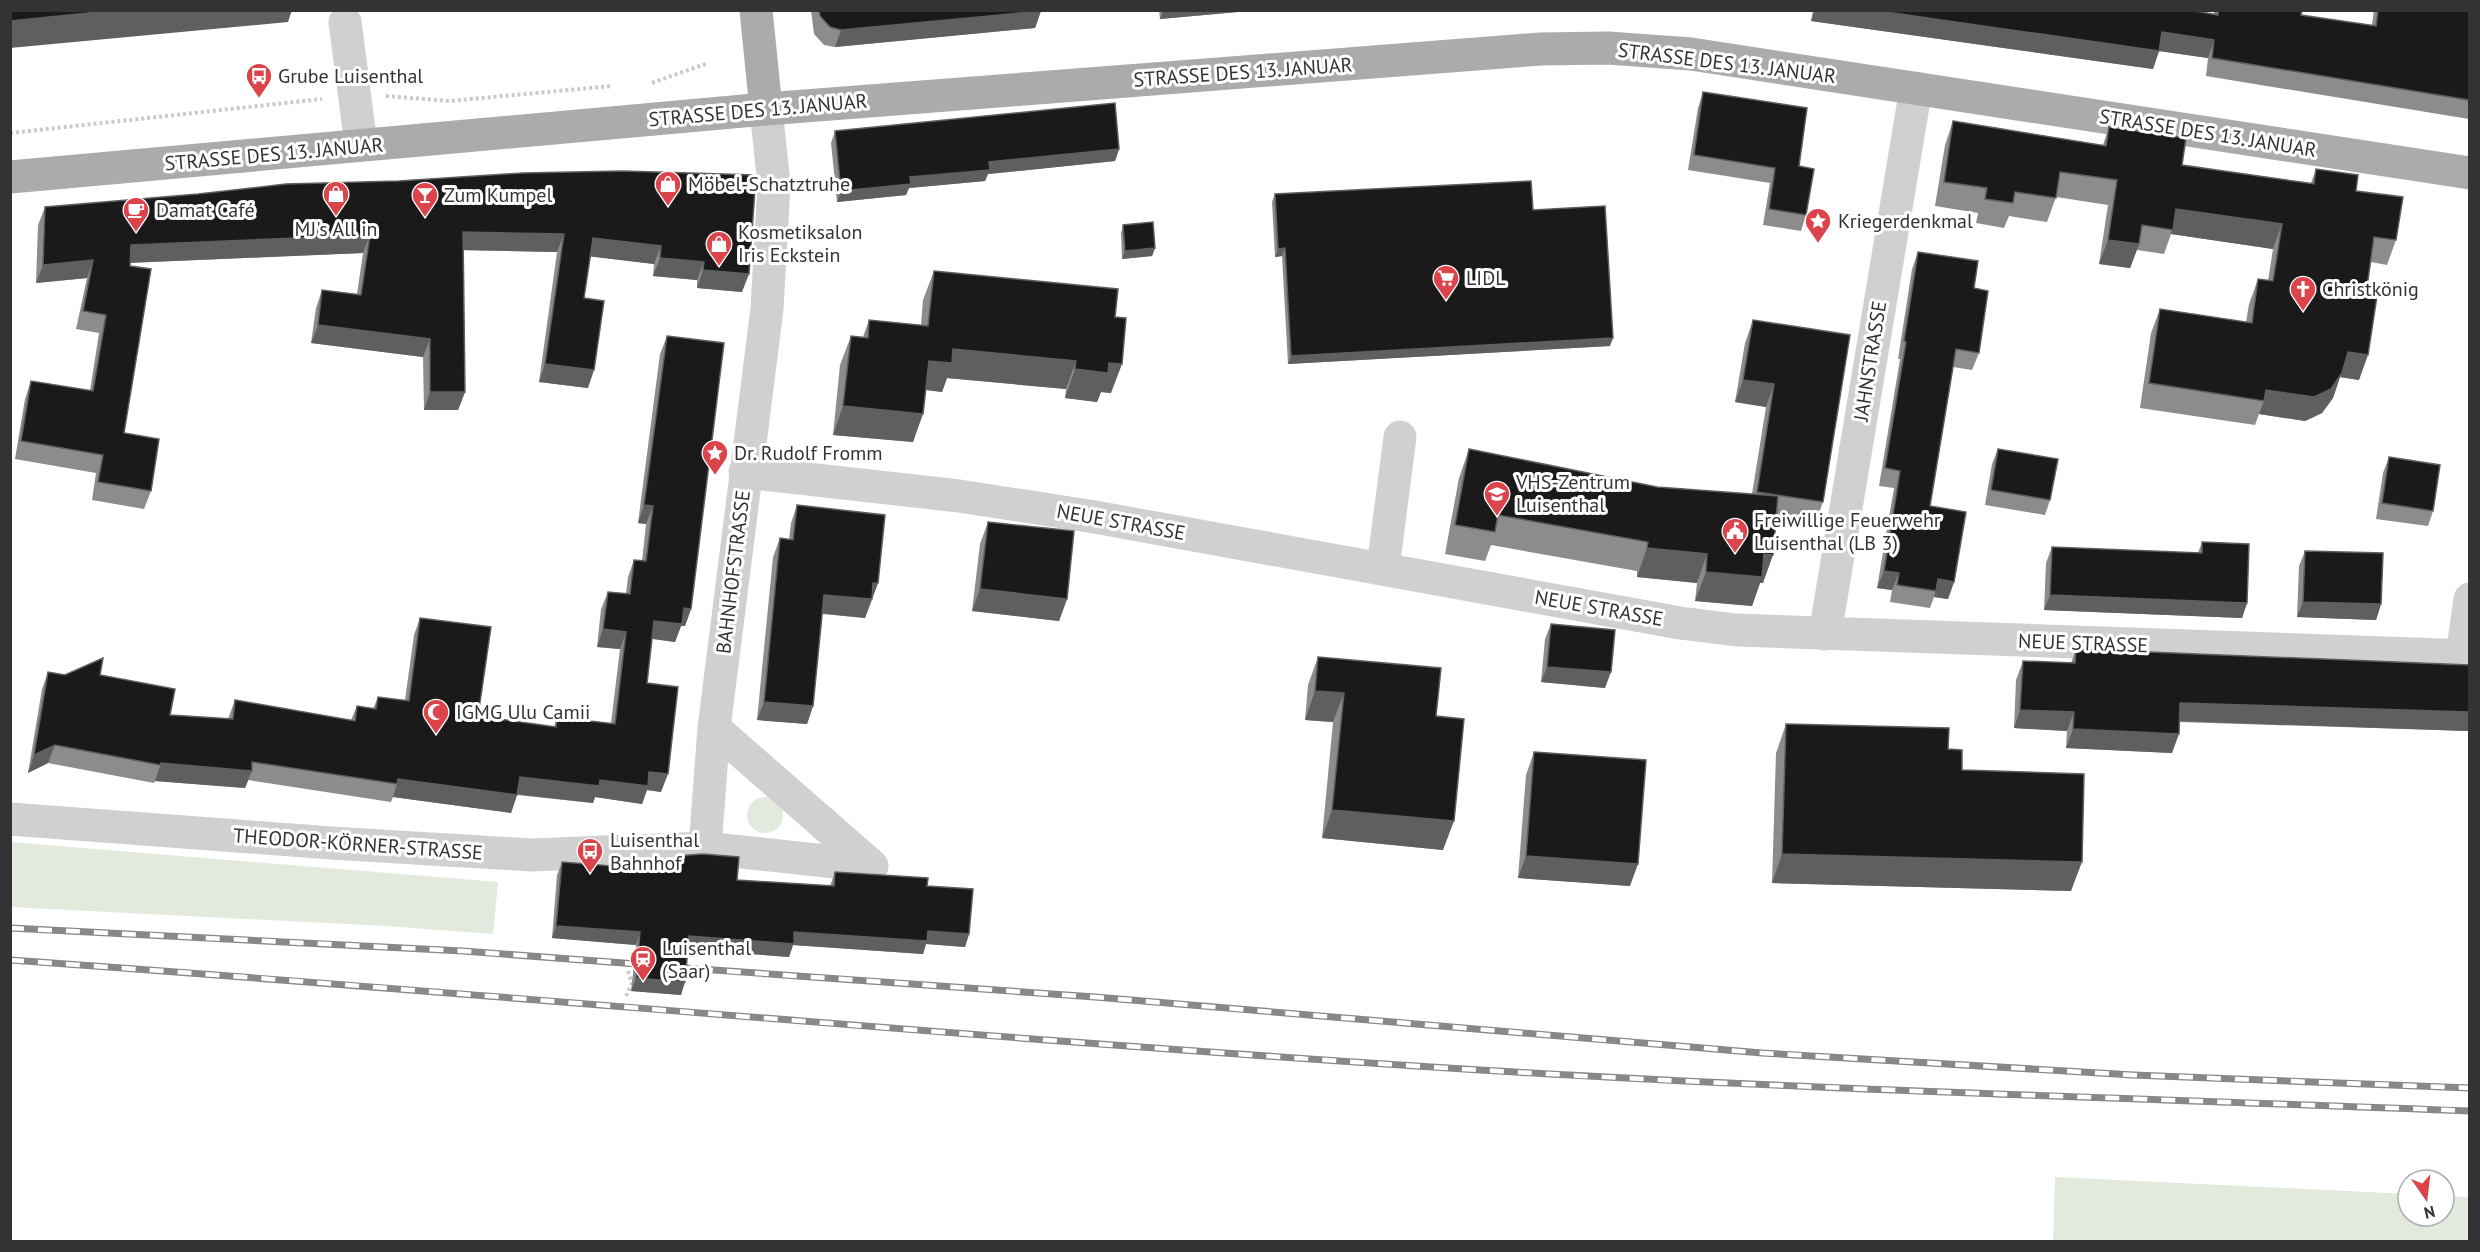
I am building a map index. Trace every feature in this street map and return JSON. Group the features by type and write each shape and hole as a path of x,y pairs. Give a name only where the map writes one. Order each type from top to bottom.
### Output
{"main road":[{"name":"BAHNHOFSTRASSE","path":"756,10 766,109"},
{"name":"STRASSE DES 13. JANUAR","path":"10,177 766,109 1541,49 1586,48 1690,54 2469,173"}],"street":[{"path":"345,22 361,146"},
{"name":"JAHNSTRASSE","path":"1825,634 1916,88"},
{"name":"BAHNHOFSTRASSE","path":"705,848 714,728 766,309 774,185 766,109"},
{"path":"1383,568 1400,437"},
{"name":"NEUE STRASSE","path":"745,472 959,496 1089,516 1680,623 1736,630 2466,656 2469,600"},
{"name":"THEODOR-KÖRNER-STRASSE","path":"10,819 532,855 705,848 873,866 714,728"}],"path":[{"path":"626,996 632,983 628,971"},
{"path":"632,983 642,984"}],"shaded area":[{"path":"765,797 778,802 783,815 778,828 765,833 752,828 747,815 752,802"},
{"path":"10,842 498,882 493,934 386,926 11,907"},
{"path":"2055,1177 2396,1193 2396,1228 2456,1228 2456,1196 2469,1197 2469,1241 2053,1241"}],"building":[{"path":"10,10 118,10 10,21"},
{"path":"819,10 1041,11 841,30 830,27 820,16"},
{"path":"1872,10 2190,10 2218,15 2218,10 2302,10 2301,15 2376,26 2378,10 2469,10 2469,100 2212,58 2214,40 2162,32 2159,51"},
{"path":"1703,92 1807,108 1799,166 1814,169 1806,215 1769,209 1775,168 1694,155"},
{"path":"1115,103 1119,149 989,162 990,170 910,177 911,184 841,191 835,131"},
{"path":"1953,121 2106,146 2109,127 2186,138 2182,165 2314,184 2316,169 2358,175 2356,191 2403,197 2396,240 2374,237 2366,294 2377,296 2368,355 2348,352 2342,373 2331,389 2314,397 2266,390 2264,401 2149,383 2160,309 2252,323 2258,279 2273,281 2282,224 2176,209 2173,230 2142,225 2139,244 2108,240 2117,180 2060,172 2056,198 2015,192 2013,203 1985,199 1987,188 1944,182"},
{"path":"622,171 756,175 749,274 703,270 704,262 660,258 661,246 593,238 584,298 604,301 594,370 545,364 564,234 463,232 465,392 430,392 430,339 318,325 322,290 361,295 370,235 131,245 130,266 151,269 124,433 159,439 151,491 98,482 103,455 21,441 31,381 93,391 106,315 83,311 93,260 43,265 45,207 286,184 399,181 523,173"},
{"name":"LIDL","path":"1531,181 1533,210 1605,206 1613,338 1291,356 1285,248 1278,249 1275,194"},
{"path":"1153,222 1155,248 1125,251 1123,225"},
{"path":"1918,252 1978,261 1974,288 1988,291 1979,353 1956,349 1930,506 1966,512 1954,582 1938,579 1936,591 1897,585 1899,573 1884,571 1900,471 1885,468"},
{"path":"934,271 1118,289 1115,317 1126,318 1122,364 1109,363 1108,373 1075,369 1076,361 953,349 952,363 929,361 923,414 843,406 851,336 868,338 869,320 928,326"},
{"path":"1753,320 1850,335 1823,502 1757,492 1774,384 1743,380"},
{"path":"667,336 724,343 691,609 684,608 682,624 654,621 647,683 678,687 668,774 649,772 648,786 600,780 599,786 520,777 517,795 398,779 397,784 252,762 252,771 161,763 160,765 55,745 34,755 48,672 65,675 103,658 100,675 175,689 170,715 233,719 235,700 355,721 357,706 376,709 378,697 409,701 420,618 491,627 478,716 556,727 557,717 615,724 626,632 603,629 608,592 630,594 634,560 646,561 653,506 644,505"},
{"path":"1469,449 1657,487 1778,496 1773,555 1764,554 1762,577 1706,572 1707,554 1647,548 1648,542 1498,515 1495,532 1455,525"},
{"path":"1998,449 2058,459 2050,500 1991,490"},
{"path":"2389,457 2440,465 2433,511 2382,503"},
{"path":"797,505 885,515 878,583 873,583 872,599 824,595 813,706 764,702 780,538 793,540"},
{"path":"988,522 1074,531 1067,599 980,589"},
{"path":"2202,542 2249,544 2247,603 2050,595 2052,547 2202,553"},
{"path":"2305,551 2383,553 2381,604 2303,602"},
{"path":"1551,624 1615,630 1611,672 1547,667"},
{"path":"2076,649 2469,665 2469,712 2180,703 2179,734 2073,729 2074,712 2020,710 2023,661 2075,663"},
{"path":"1318,657 1441,668 1436,716 1464,719 1454,821 1332,810 1344,693 1315,691"},
{"path":"1786,724 1949,728 1948,749 1962,750 1962,770 2084,774 2082,862 1782,854"},
{"path":"1534,752 1646,760 1638,864 1526,856"},
{"path":"703,854 739,857 737,880 834,886 835,872 928,878 927,886 973,889 969,934 928,931 927,941 794,932 794,944 689,936 685,982 636,978 640,932 556,926 562,862 674,871 676,856"}],"railway":[{"path":"10,928 463,951 650,965"},
{"path":"10,960 1112,1045 1480,1070 1851,1088 2470,1111"},
{"path":"671,967 1095,997 1762,1053 2133,1075 2470,1088"}],"place":[{"name":"Grube Luisenthal","path":"259,99"},
{"name":"Möbel-Schatztruhe","path":"668,207"},
{"name":"MJ's All in","path":"336,217"},
{"name":"Zum Kumpel","path":"425,218"},
{"name":"Damat Café","path":"136,233"},
{"name":"Kriegerdenkmal","path":"1818,244"},
{"name":"Kosmetiksalon Iris Eckstein","path":"719,267"},
{"name":"LIDL","path":"1446,301"},
{"name":"Christkönig","path":"2303,312"},
{"name":"Dr. Rudolf Fromm","path":"715,476"},
{"name":"VHS-Zentrum Luisenthal","path":"1497,517"},
{"name":"Freiwillige Feuerwehr Luisenthal (LB 3)","path":"1735,554"},
{"name":"IGMG Ulu Camii","path":"436,735"},
{"name":"Luisenthal Bahnhof","path":"590,874"},
{"name":"Luisenthal (Saar)","path":"643,982"}]}
